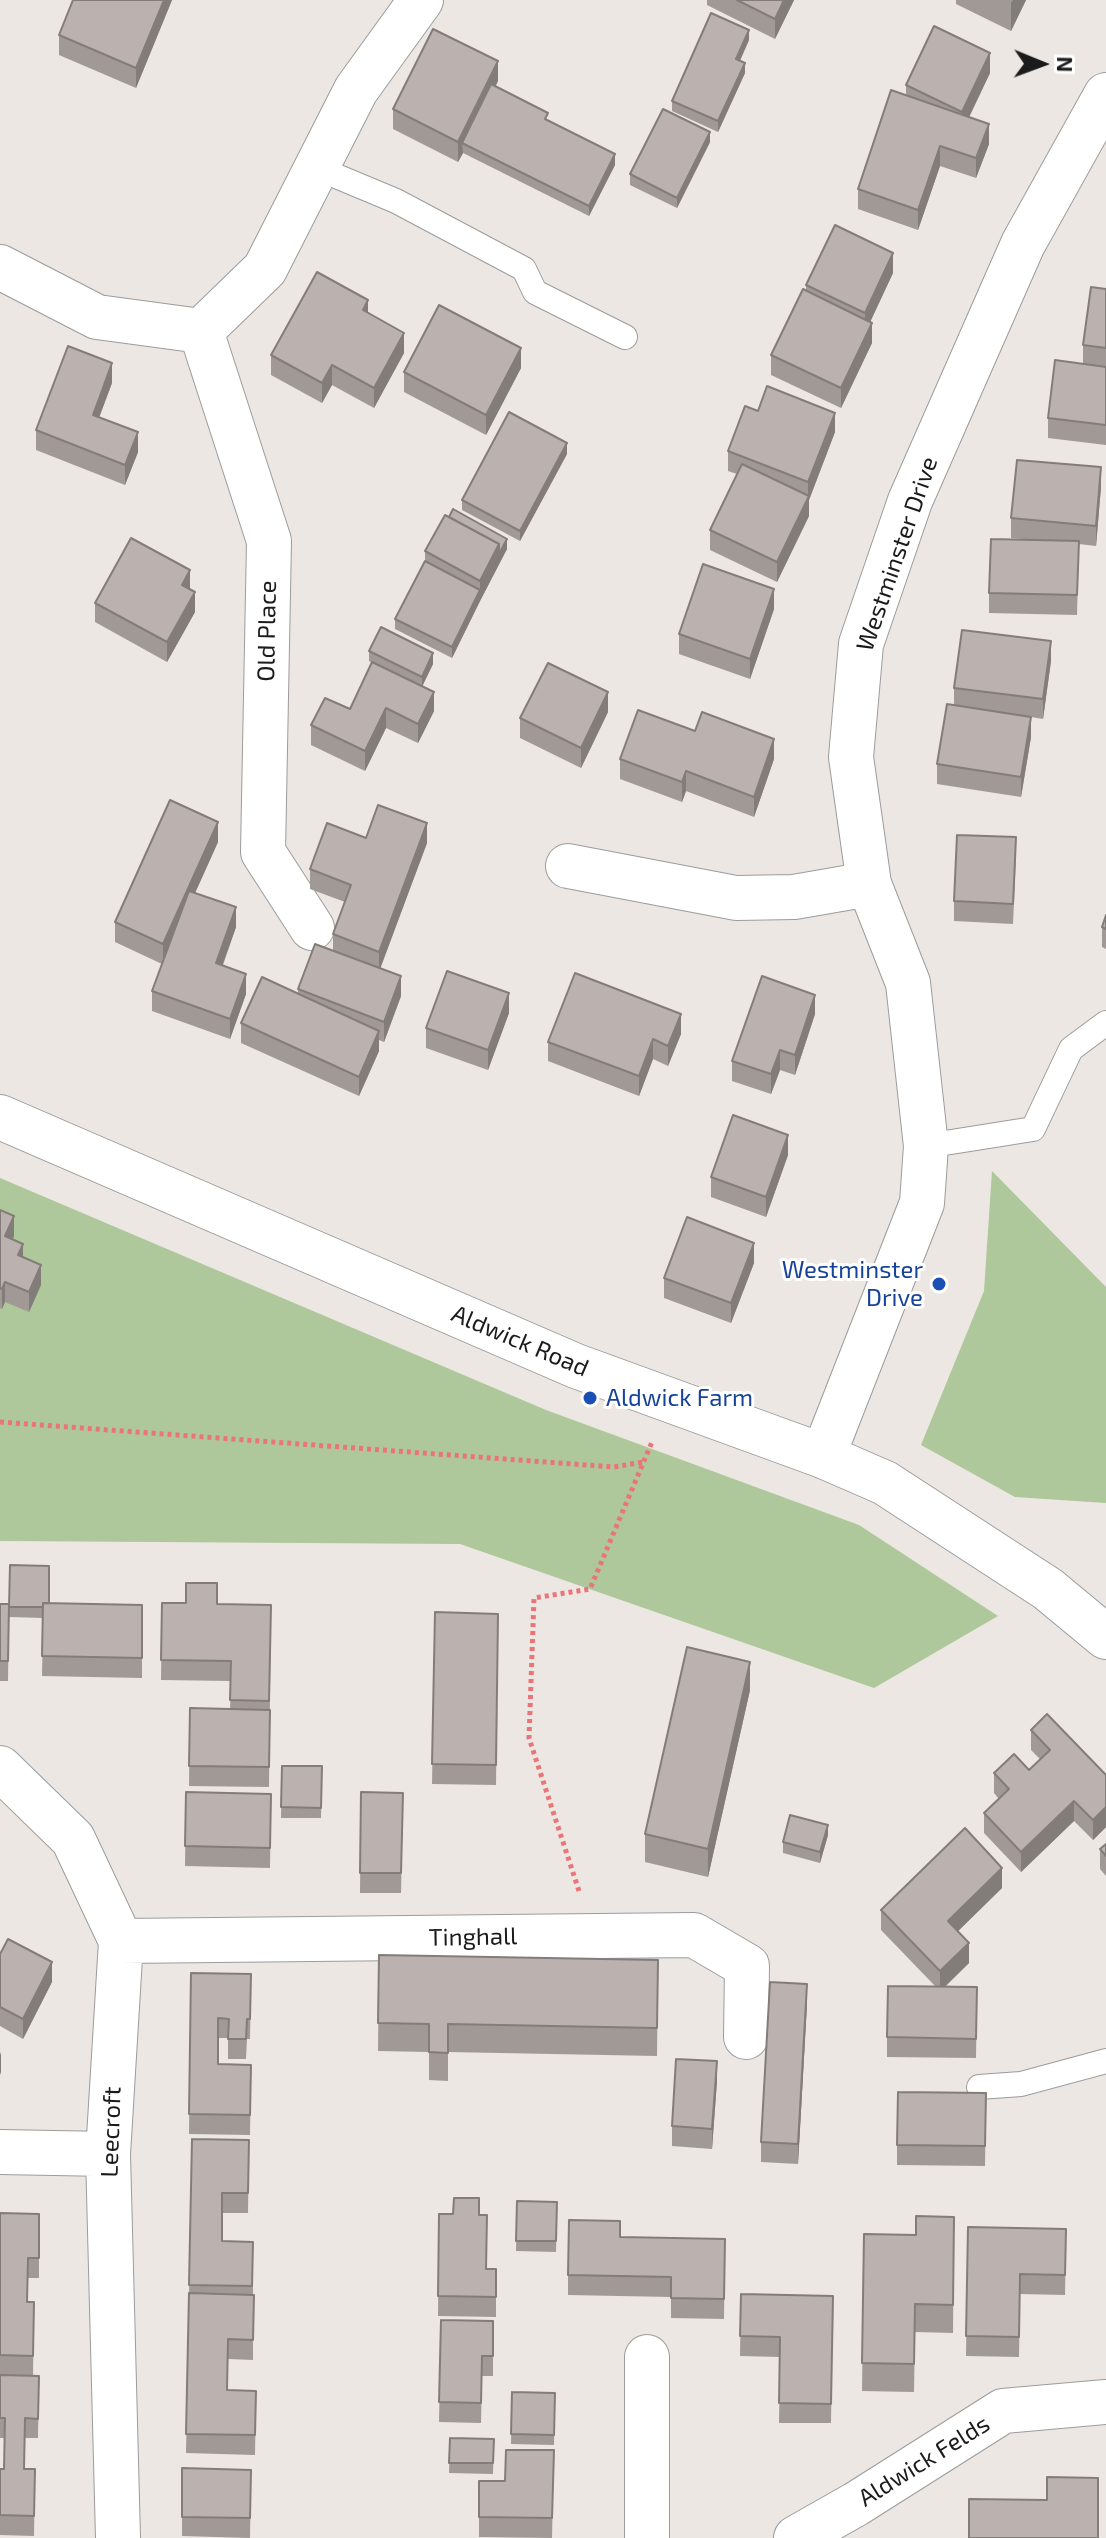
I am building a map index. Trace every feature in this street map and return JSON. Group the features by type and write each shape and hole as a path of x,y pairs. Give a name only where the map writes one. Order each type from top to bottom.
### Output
{"street":[{"path":"0,267 97,317 201,331 265,269 356,90 421,0"},
{"name":"Westminster Drive","path":"823,1456 922,1203 926,1146 908,983 869,884 851,757 861,644 910,501 1017,259 1106,95"},
{"name":"Old Place","path":"201,331 269,541 263,852 312,928"},
{"path":"568,866 736,898 794,897 869,884"},
{"name":"Aldwick Road","path":"0,1117 576,1366 823,1456 885,1483 1048,1589 1106,1637"},
{"name":"Leecroft","path":"0,1768 73,1839 121,1941 108,2154 118,2538"},
{"name":"Tinghall","path":"121,1941 694,1935 747,1966 746,2037"},
{"path":"0,2152 108,2154"},
{"path":"647,2357 647,2538"},
{"name":"Aldwick Felds","path":"796,2538 862,2521 1003,2411 1106,2402"}],"lane":[{"path":"317,168 396,201 524,269 535,292 625,337"},
{"path":"926,1146 1033,1129 1071,1049 1106,1023"},
{"path":"979,2087 1021,2084 1106,2061"}],"path":[{"path":"594,1935 529,1738 534,1598 590,1589 671,1401"},
{"path":"0,1422 614,1467 643,1462"}],"green space":[{"path":"992,1171 1106,1287 1106,1503 1015,1497 921,1445 984,1291"},
{"path":"0,1178 546,1410 859,1525 998,1616 874,1688 460,1544 0,1541"}],"building":[{"path":"73,0 164,0 136,68 59,35"},
{"path":"737,0 784,0 775,19"},
{"path":"711,13 749,30 736,59 745,63 718,121 672,101"},
{"path":"934,26 990,53 962,112 906,85"},
{"path":"433,29 498,61 458,142 393,109"},
{"path":"491,84 548,113 545,119 615,154 589,206 462,143"},
{"path":"891,90 989,124 976,158 940,146 918,210 858,189"},
{"path":"663,109 710,132 677,198 630,174"},
{"path":"835,225 893,253 865,313 806,285"},
{"path":"317,272 368,300 363,310 404,333 374,388 332,365 322,383 271,355"},
{"path":"1091,287 1106,289 1106,348 1083,345"},
{"path":"803,289 872,323 841,388 771,355"},
{"path":"439,305 521,348 486,415 404,372"},
{"path":"68,346 112,363 93,415 138,432 125,465 36,430"},
{"path":"1055,360 1106,367 1106,425 1048,418"},
{"path":"767,386 835,413 808,482 728,451 745,406 758,411"},
{"path":"509,412 567,443 520,531 462,500"},
{"path":"1017,460 1101,467 1096,526 1011,518"},
{"path":"742,464 809,496 777,562 710,530"},
{"path":"453,509 507,539 499,554 499,544 449,517"},
{"path":"445,515 499,544 480,581 425,551"},
{"path":"131,538 190,570 182,585 195,592 167,642 95,603"},
{"path":"991,539 1079,541 1077,595 989,593"},
{"path":"425,561 480,590 452,647 395,619"},
{"path":"703,564 774,589 750,659 679,634"},
{"path":"381,627 433,653 422,677 369,651"},
{"path":"962,630 1051,641 1043,699 954,688"},
{"path":"372,662 434,692 418,724 386,708 365,751 311,725 325,698 350,709"},
{"path":"548,663 608,692 581,748 520,718"},
{"path":"947,704 1031,717 1021,777 937,764"},
{"path":"638,710 695,731 702,712 774,739 754,797 686,771 682,782 620,759"},
{"path":"170,800 218,822 163,944 115,922"},
{"path":"378,805 427,823 379,952 333,934 351,885 310,869 327,823 366,838"},
{"path":"957,835 1016,837 1013,904 954,901"},
{"path":"189,891 236,907 216,963 246,974 230,1019 152,991"},
{"path":"315,944 401,976 384,1022 298,989"},
{"path":"447,971 509,993 488,1050 426,1028"},
{"path":"575,973 681,1014 668,1046 653,1039 639,1076 548,1042"},
{"path":"762,976 815,995 795,1055 780,1050 771,1074 732,1061"},
{"path":"262,977 379,1031 359,1077 241,1023"},
{"path":"733,1115 788,1135 766,1197 711,1177"},
{"path":"0,1210 14,1216 5,1236 23,1244 18,1255 41,1265 29,1292 5,1282 0,1288"},
{"path":"687,1217 754,1243 731,1303 664,1278"},
{"path":"10,1565 49,1566 49,1603 43,1603 43,1607 9,1607"},
{"path":"186,1583 217,1583 217,1604 271,1605 269,1701 230,1700 231,1661 161,1660 162,1603 186,1603"},
{"path":"43,1603 142,1605 142,1658 42,1656"},
{"path":"0,1604 9,1604 8,1661 0,1661"},
{"path":"435,1612 498,1614 496,1765 432,1764"},
{"path":"687,1647 750,1662 708,1849 645,1834"},
{"path":"190,1708 270,1710 269,1767 189,1766"},
{"path":"1047,1714 1106,1775 1106,1807 1093,1820 1074,1801 1021,1852 984,1813 1009,1789 994,1773 1014,1754 1029,1770 1050,1750 1031,1730"},
{"path":"282,1766 322,1766 321,1808 281,1807"},
{"path":"186,1792 271,1794 270,1848 185,1846"},
{"path":"361,1792 403,1793 401,1873 360,1873"},
{"path":"790,1815 828,1825 820,1852 783,1842"},
{"path":"965,1828 1002,1868 948,1921 969,1943 940,1971 881,1910"},
{"path":"8,1939 52,1962 23,2019 0,2007 0,1954"},
{"path":"379,1955 658,1960 657,2028 448,2024 448,2053 429,2052 429,2024 378,2023"},
{"path":"191,1973 251,1974 250,2019 247,2019 246,2039 228,2039 229,2019 218,2018 218,2064 251,2065 250,2115 189,2114"},
{"path":"770,1982 807,1984 798,2144 761,2142"},
{"path":"888,1986 977,1987 976,2039 887,2037"},
{"path":"676,2059 717,2061 712,2129 672,2126"},
{"path":"898,2092 986,2093 985,2146 897,2145"},
{"path":"192,2139 249,2140 248,2193 222,2193 222,2241 253,2242 252,2286 189,2285"},
{"path":"454,2198 479,2198 479,2215 487,2215 486,2269 496,2269 496,2297 438,2296 439,2214 453,2214"},
{"path":"517,2201 557,2202 556,2241 516,2241"},
{"path":"0,2213 39,2214 39,2258 28,2258 27,2302 34,2302 33,2356 0,2355"},
{"path":"916,2216 954,2217 953,2305 915,2304 914,2364 862,2363 864,2234 916,2235"},
{"path":"569,2220 620,2221 620,2237 725,2239 724,2299 671,2298 671,2277 568,2275"},
{"path":"968,2227 1066,2229 1065,2275 1020,2274 1019,2337 966,2336"},
{"path":"189,2293 254,2295 253,2340 228,2339 227,2390 256,2391 255,2435 186,2434"},
{"path":"741,2294 833,2296 831,2404 779,2403 780,2337 740,2336"},
{"path":"441,2320 493,2321 493,2356 482,2356 481,2403 439,2402"},
{"path":"0,2375 39,2376 38,2419 25,2418 24,2469 35,2469 34,2516 0,2515 5,2418 0,2418"},
{"path":"512,2392 555,2393 554,2435 511,2434"},
{"path":"450,2438 494,2439 493,2463 449,2463"},
{"path":"506,2450 554,2450 552,2518 479,2517 479,2481 505,2481"},
{"path":"182,2468 251,2470 250,2518 182,2517"},
{"path":"1047,2477 1098,2478 1098,2538 969,2538 969,2499 1047,2500"}],"place":[{"name":"Westminster Drive","path":"939,1284"},
{"name":"Aldwick Farm","path":"590,1398"}]}
